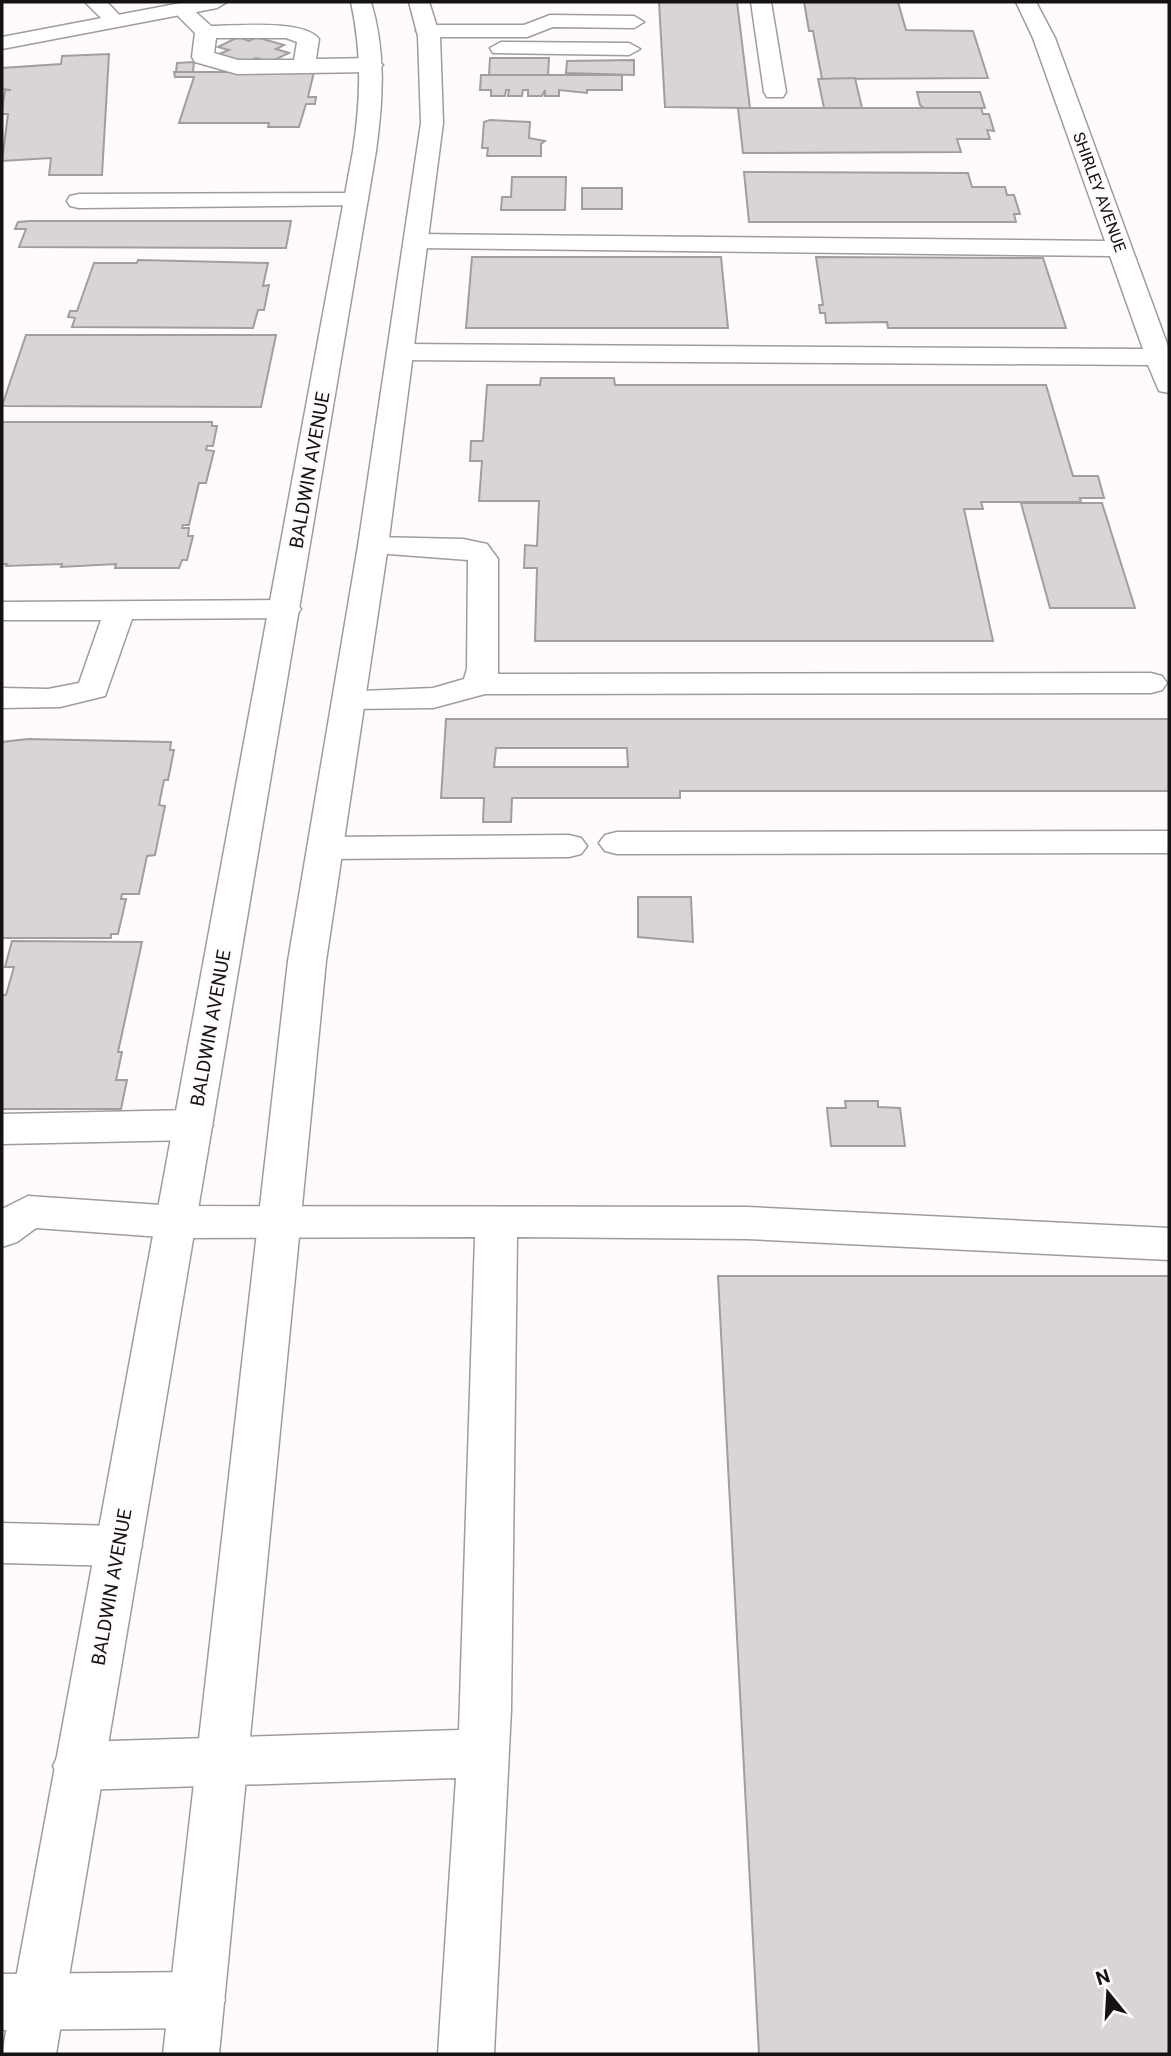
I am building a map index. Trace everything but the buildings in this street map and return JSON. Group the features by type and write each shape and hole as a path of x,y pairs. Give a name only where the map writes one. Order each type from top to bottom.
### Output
{"main road":[{"path":"95,2 115,21"},
{"name":"BALDWIN AVENUE","path":"28,2054 19,2002 79,1766 356,200 366,136 372,65 370,26 361,2"},
{"path":"191,2054 307,961 373,546 432,123 428,39 419,2"},
{"path":"761,2 775,92"},
{"name":"SHIRLEY AVENUE","path":"1026,2 1044,38 1169,385"},
{"path":"2,43 199,4 206,32 203,57 237,67 372,65"},
{"path":"428,39 527,31 550,21 634,22"},
{"path":"206,32 288,32 308,39 304,66"},
{"path":"428,39 629,49"},
{"path":"79,201 356,200"},
{"path":"416,241 1120,248"},
{"path":"400,352 1159,357"},
{"path":"373,546 463,548 475,550 483,559 483,669 479,684"},
{"path":"2,611 285,609"},
{"path":"2,698 55,698 82,694 93,689 120,610"},
{"path":"350,699 440,697 465,692 479,684 1151,683"},
{"path":"617,843 1169,842"},
{"path":"325,848 569,846"},
{"path":"2,1129 193,1125"},
{"path":"2,1231 27,1212 176,1222 747,1223 1169,1244"},
{"path":"466,2054 484,1753 496,1221"},
{"path":"2,1543 118,1546"},
{"path":"79,1766 222,1759 484,1753"},
{"path":"19,2002 197,2000"}]}
